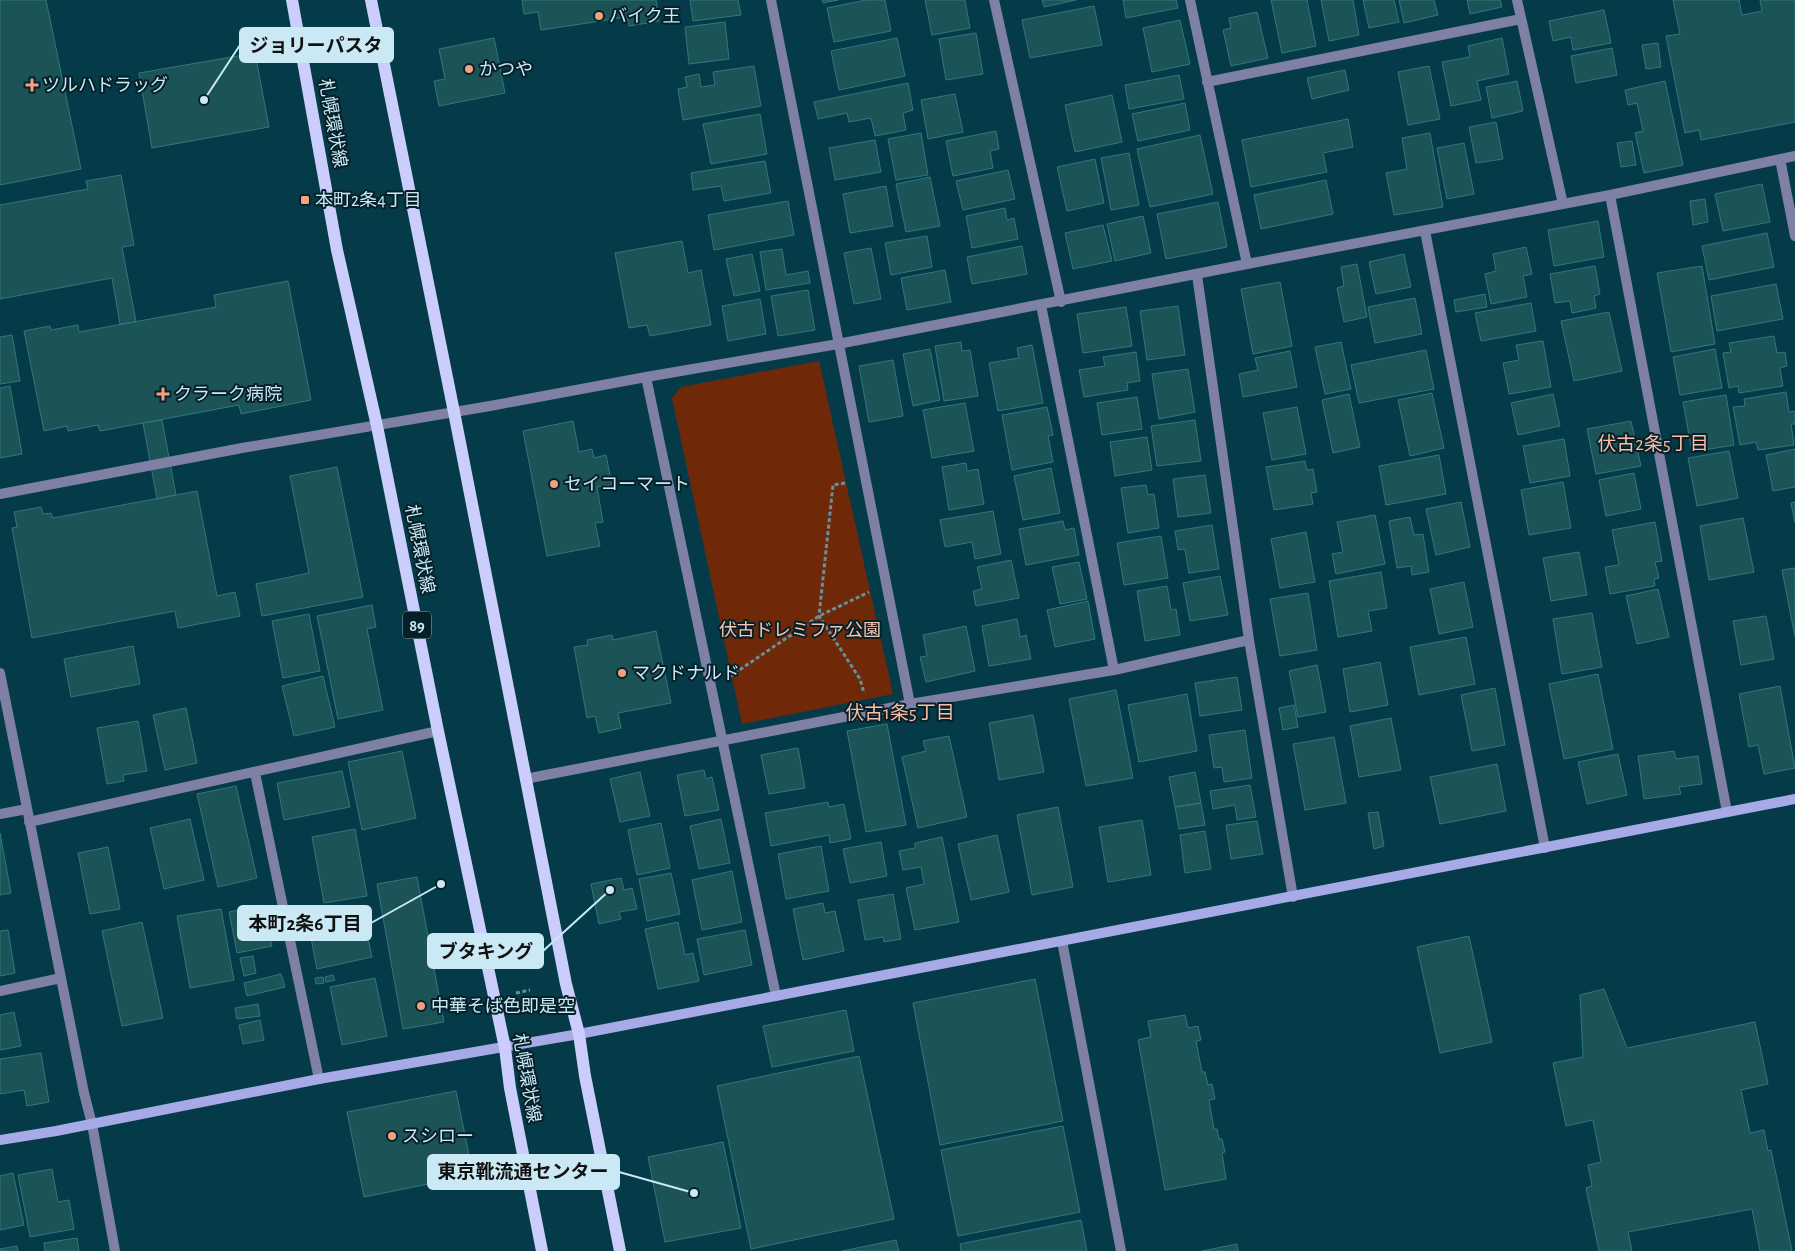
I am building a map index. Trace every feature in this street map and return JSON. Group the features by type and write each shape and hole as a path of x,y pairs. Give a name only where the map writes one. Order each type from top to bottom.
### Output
{"main road":[{"name":"札幌環状線","path":"292,0 337,250 377,426 438,731 505,1048 510,1088 542,1251"},
{"path":"371,0 566,984 579,1034 585,1076 620,1251"}],"street":[{"path":"771,0 910,704"},
{"path":"994,0 1061,302"},
{"path":"1190,0 1246,264"},
{"path":"1517,0 1563,204"},
{"path":"1207,82 1521,19"},
{"path":"0,494 242,448 377,426 1041,306 1246,264 1610,195 1795,156"},
{"path":"1780,159 1795,236"},
{"path":"1610,195 1727,812"},
{"path":"1425,231 1544,848"},
{"path":"1197,275 1249,640 1293,897"},
{"path":"1041,306 1114,670"},
{"path":"646,377 724,740 776,996"},
{"path":"525,779 910,704 1114,670 1249,640"},
{"path":"0,673 84,1093 92,1124 115,1251"},
{"path":"29,822 438,731"},
{"path":"255,773 319,1079"},
{"path":"0,1140 92,1124 319,1079 579,1034 1795,799"},
{"path":"0,814 27,809"},
{"path":"1062,941 1121,1251"},
{"path":"0,991 61,978"}],"path":[{"path":"866,482 833,485 819,616 860,679 870,712"},
{"path":"727,679 819,616 886,584"},
{"path":"514,993 530,990"}],"green space":[{"name":"伏古ドレミファ公園","path":"819,361 893,694 742,724 672,398 681,387"}],"building":[{"name":"ツルハドラッグ","path":"0,0 46,0 81,169 0,185"},
{"name":"バイク王","path":"522,0 656,0 659,21 629,26 627,17 541,30 538,12 524,14"},
{"path":"690,0 738,0 741,15 693,21"},
{"path":"822,0 838,0 823,3"},
{"path":"866,0 885,0 891,31 834,42 827,8"},
{"path":"925,0 965,0 970,28 932,35"},
{"path":"1042,0 1076,0 1044,7"},
{"path":"1123,0 1176,0 1178,8 1126,18"},
{"path":"1271,0 1307,0 1316,46 1282,53"},
{"path":"1321,0 1353,0 1359,35 1329,41"},
{"path":"1363,0 1394,0 1399,22 1369,28"},
{"path":"1399,0 1434,0 1438,15 1404,23"},
{"path":"1467,0 1500,0 1502,7 1470,14"},
{"path":"1673,0 1739,0 1742,15 1762,11 1760,0 1795,0 1795,122 1701,140 1699,130 1685,133 1666,36 1680,34"},
{"path":"1094,6 1102,45 1030,58 1022,20"},
{"path":"1604,10 1611,43 1573,50 1571,37 1553,41 1549,21"},
{"path":"1257,12 1268,58 1231,66 1223,30 1231,28 1229,18"},
{"path":"1180,20 1190,64 1152,72 1143,28"},
{"path":"725,22 729,59 689,64 685,27"},
{"path":"976,33 983,74 946,80 939,39"},
{"path":"494,38 505,93 439,106 434,81 445,79 439,49"},
{"path":"897,38 905,76 839,90 831,51"},
{"path":"1502,38 1509,74 1477,81 1481,100 1451,106 1442,62 1470,57 1468,46"},
{"path":"1658,43 1661,67 1646,69 1642,45"},
{"path":"1612,48 1617,75 1576,83 1571,56"},
{"path":"255,53 269,127 152,148 139,73"},
{"path":"754,66 761,106 683,120 678,89 687,87 685,77 699,74 701,87 715,85 713,72"},
{"path":"1429,66 1440,119 1408,125 1398,72"},
{"path":"1345,70 1349,90 1312,99 1307,78"},
{"path":"1179,75 1184,99 1129,109 1125,85"},
{"path":"1517,81 1523,111 1492,118 1486,87"},
{"path":"1665,81 1683,165 1644,173 1635,133 1643,131 1637,103 1628,105 1625,90"},
{"path":"908,83 913,110 903,113 906,130 875,136 871,118 849,122 847,113 818,119 814,102"},
{"path":"955,94 963,132 928,139 921,100"},
{"path":"1112,95 1122,142 1075,152 1065,105"},
{"path":"1185,103 1190,130 1138,141 1132,114"},
{"path":"760,114 767,154 711,164 703,124"},
{"path":"1348,119 1353,147 1323,153 1327,172 1251,187 1242,140"},
{"path":"1496,122 1503,159 1476,163 1469,127"},
{"path":"996,131 999,149 990,151 993,168 953,176 946,141"},
{"path":"921,133 928,175 896,180 888,139"},
{"path":"1430,133 1443,207 1394,215 1386,173 1407,169 1402,138"},
{"path":"1200,135 1213,194 1150,207 1137,149"},
{"path":"875,140 881,172 835,180 829,148"},
{"path":"1632,141 1636,165 1621,167 1617,143"},
{"path":"1464,143 1474,194 1447,199 1437,148"},
{"path":"1129,153 1139,205 1111,210 1101,158"},
{"path":"1095,159 1104,203 1067,211 1057,167"},
{"path":"765,161 771,193 724,201 721,186 693,190 691,173"},
{"path":"1008,170 1015,199 963,210 956,181"},
{"path":"121,175 134,245 122,247 136,322 120,324 112,278 0,299 0,205 88,189 86,181"},
{"path":"930,177 940,226 906,232 896,184"},
{"path":"1326,180 1333,214 1261,229 1254,195"},
{"path":"1762,184 1770,222 1723,231 1715,194"},
{"path":"886,186 893,226 850,233 843,194"},
{"path":"1705,199 1708,222 1693,225 1690,201"},
{"path":"788,201 794,235 714,250 708,215"},
{"path":"1218,202 1227,247 1166,259 1157,214"},
{"path":"1005,208 1007,220 1014,218 1018,239 972,248 966,216"},
{"path":"1143,216 1151,253 1115,261 1107,224"},
{"path":"1598,221 1604,257 1554,266 1548,230"},
{"path":"1103,225 1112,261 1073,269 1065,233"},
{"path":"1767,233 1774,267 1709,280 1702,246"},
{"path":"927,236 932,267 891,275 885,243"},
{"path":"682,241 688,273 701,270 711,325 650,336 647,325 629,328 615,253"},
{"path":"1022,246 1027,274 972,284 967,257"},
{"path":"1526,247 1532,274 1523,276 1527,297 1491,304 1485,274 1496,271 1493,254"},
{"path":"871,248 881,299 854,304 844,253"},
{"path":"782,249 786,275 808,271 810,283 766,290 760,252"},
{"path":"752,254 760,291 734,296 726,259"},
{"path":"1404,254 1411,287 1376,294 1369,262"},
{"path":"1357,264 1367,317 1344,322 1337,288 1344,286 1341,267"},
{"path":"1595,266 1600,294 1594,296 1596,308 1572,313 1570,301 1555,303 1550,274"},
{"path":"1702,266 1715,344 1671,352 1657,273"},
{"path":"945,270 951,302 907,310 901,278"},
{"path":"288,281 311,400 241,414 239,405 100,431 98,425 68,431 67,426 44,431 24,331 50,326 51,330 78,325 79,332 216,307 214,295"},
{"path":"1280,282 1292,346 1253,354 1241,289"},
{"path":"1776,284 1783,319 1717,331 1711,296"},
{"path":"808,290 815,330 778,336 771,296"},
{"path":"1485,294 1487,307 1456,312 1454,300"},
{"path":"1415,298 1422,334 1375,343 1368,307"},
{"path":"760,299 766,334 728,341 722,306"},
{"path":"1531,303 1536,331 1481,341 1475,313"},
{"path":"1178,306 1185,355 1147,360 1140,311"},
{"path":"1126,307 1132,346 1083,353 1077,314"},
{"path":"1609,312 1622,371 1574,381 1561,321"},
{"path":"12,335 20,381 0,384 0,337"},
{"path":"1774,336 1777,353 1785,352 1787,366 1780,368 1783,386 1739,393 1738,386 1729,388 1723,353 1731,352 1729,343"},
{"path":"1543,341 1551,387 1509,394 1503,363 1519,360 1516,345"},
{"path":"961,342 962,351 970,350 978,396 944,401 935,346"},
{"path":"1341,342 1351,389 1325,394 1315,347"},
{"path":"1032,345 1043,403 998,411 989,363 1019,358 1017,348"},
{"path":"930,349 940,400 913,406 903,354"},
{"path":"1715,349 1722,388 1680,395 1673,357"},
{"path":"1426,350 1434,389 1359,403 1351,365"},
{"path":"1290,351 1297,387 1243,397 1239,374 1258,370 1255,358"},
{"path":"1136,352 1140,381 1127,383 1128,390 1084,397 1079,370 1105,366 1103,357"},
{"path":"893,360 903,416 869,422 859,366"},
{"path":"1188,369 1195,412 1159,419 1152,374"},
{"path":"10,386 22,454 0,458 0,388"},
{"path":"1786,392 1789,412 1795,411 1795,424 1791,424 1794,445 1758,450 1756,442 1740,445 1733,407 1745,406 1744,399"},
{"path":"1432,393 1444,448 1410,456 1398,400"},
{"path":"1349,394 1360,447 1333,453 1322,400"},
{"path":"1553,394 1560,426 1518,435 1511,403"},
{"path":"1726,395 1734,445 1692,452 1683,402"},
{"path":"1137,397 1142,429 1102,435 1097,403"},
{"path":"965,403 974,451 932,458 923,410"},
{"path":"1047,407 1053,435 1048,436 1053,462 1012,470 1002,415"},
{"path":"1297,407 1306,454 1272,460 1263,413"},
{"path":"162,420 176,495 157,499 143,423"},
{"path":"1195,420 1201,461 1157,466 1151,426"},
{"path":"573,421 579,452 592,449 594,458 606,455 612,485 597,487 603,522 595,523 600,546 547,556 523,431"},
{"path":"1631,421 1641,466 1596,474 1587,429"},
{"path":"1147,437 1152,470 1115,476 1110,442"},
{"path":"1564,439 1570,476 1530,483 1523,446"},
{"path":"1795,449 1795,487 1773,491 1766,455"},
{"path":"1729,451 1738,498 1697,506 1688,458"},
{"path":"1439,455 1446,494 1386,505 1379,466"},
{"path":"1305,461 1307,470 1313,469 1317,492 1311,493 1313,504 1274,510 1266,467"},
{"path":"966,463 967,471 978,469 984,504 949,510 942,467"},
{"path":"337,467 363,597 262,616 256,584 309,573 290,476"},
{"path":"1051,468 1060,513 1023,520 1014,476"},
{"path":"1634,473 1641,509 1606,516 1599,480"},
{"path":"1205,475 1211,513 1178,517 1173,479"},
{"path":"1563,482 1571,528 1529,535 1521,490"},
{"path":"1146,485 1148,495 1154,494 1159,528 1128,533 1121,488"},
{"path":"197,491 217,596 235,592 240,616 178,628 175,611 32,638 12,528 17,527 14,512 41,507 43,514 51,513 53,518"},
{"path":"1461,502 1470,547 1436,555 1426,509"},
{"path":"1795,502 1795,523 1791,503"},
{"path":"993,511 1001,554 975,559 972,542 945,547 940,520"},
{"path":"1375,515 1385,564 1336,574 1332,554 1343,552 1337,522"},
{"path":"1410,517 1414,535 1423,534 1429,572 1412,575 1411,566 1397,568 1389,521"},
{"path":"1743,518 1754,572 1709,580 1700,526"},
{"path":"1063,521 1065,530 1074,528 1079,555 1026,565 1019,529"},
{"path":"1655,522 1662,561 1655,562 1659,578 1654,579 1655,586 1610,594 1605,567 1619,565 1612,530"},
{"path":"1212,525 1219,569 1189,573 1185,549 1178,550 1175,531"},
{"path":"1306,532 1315,582 1280,588 1271,539"},
{"path":"1161,536 1168,578 1124,585 1117,543"},
{"path":"1579,552 1587,595 1551,601 1543,558"},
{"path":"1011,560 1019,598 976,606 973,591 982,589 977,567"},
{"path":"1079,562 1087,599 1060,604 1052,567"},
{"path":"1795,568 1795,637 1782,570"},
{"path":"1381,572 1387,608 1368,611 1372,631 1338,637 1329,581"},
{"path":"1220,576 1228,615 1190,621 1183,583"},
{"path":"1464,582 1473,627 1439,634 1430,589"},
{"path":"1167,586 1171,610 1176,609 1180,635 1145,641 1137,591"},
{"path":"1658,589 1669,637 1637,644 1626,596"},
{"path":"1308,593 1317,650 1280,656 1270,599"},
{"path":"1088,601 1095,639 1055,647 1047,610"},
{"path":"372,605 376,627 367,629 383,710 338,719 317,616"},
{"path":"1592,613 1602,667 1562,674 1553,619"},
{"path":"309,614 320,671 283,678 272,621"},
{"path":"1766,616 1774,659 1741,665 1733,621"},
{"path":"1017,619 1020,637 1026,635 1031,659 989,666 982,626"},
{"path":"966,626 975,671 926,682 920,657 927,656 923,635"},
{"path":"656,631 671,703 618,713 621,728 599,733 595,716 587,718 574,647 588,645 587,640 612,635 613,640"},
{"path":"1466,637 1475,684 1419,695 1410,647"},
{"path":"133,646 140,684 71,697 64,659"},
{"path":"1380,662 1388,705 1350,712 1343,669"},
{"path":"1317,665 1326,712 1298,717 1289,671"},
{"path":"1598,674 1613,749 1564,759 1549,684"},
{"path":"323,676 335,727 294,736 282,686"},
{"path":"1237,677 1242,710 1200,716 1195,683"},
{"path":"1780,686 1795,768 1764,774 1758,745 1749,747 1739,694"},
{"path":"1495,688 1505,745 1472,751 1461,695"},
{"path":"1116,690 1133,778 1086,786 1069,699"},
{"path":"1187,694 1197,751 1139,762 1128,705"},
{"path":"1294,705 1298,727 1283,730 1279,708"},
{"path":"186,708 197,763 165,770 153,715"},
{"path":"1033,715 1044,772 999,780 989,723"},
{"path":"1391,718 1401,770 1359,777 1350,726"},
{"path":"138,721 147,771 123,775 124,781 107,784 97,728"},
{"path":"887,724 906,825 866,832 847,731"},
{"path":"1245,730 1252,778 1224,782 1222,767 1214,768 1209,735"},
{"path":"949,736 967,817 918,828 902,757 926,751 923,741"},
{"path":"1334,737 1346,803 1305,810 1293,744"},
{"path":"798,748 805,788 769,794 761,755"},
{"path":"402,751 416,818 362,830 348,762"},
{"path":"1674,751 1676,759 1698,756 1702,784 1679,787 1681,794 1644,799 1638,756"},
{"path":"1618,754 1627,795 1587,804 1578,762"},
{"path":"1497,764 1506,811 1440,824 1430,777"},
{"path":"704,770 706,779 712,777 719,810 685,816 677,775"},
{"path":"342,771 350,807 284,820 277,783"},
{"path":"640,772 650,816 620,822 610,779"},
{"path":"1195,772 1201,803 1175,807 1169,777"},
{"path":"1250,785 1256,817 1237,820 1235,805 1213,809 1210,791"},
{"path":"236,786 257,878 218,887 197,794"},
{"path":"828,802 829,807 844,804 851,839 830,843 829,835 771,846 765,813"},
{"path":"1201,803 1205,825 1179,829 1175,807"},
{"path":"1058,807 1073,887 1032,895 1017,815"},
{"path":"1378,812 1384,846 1374,849 1368,813"},
{"path":"190,819 204,880 164,889 150,828"},
{"path":"721,819 730,863 699,869 690,826"},
{"path":"1142,820 1151,875 1108,882 1099,827"},
{"path":"1257,821 1263,854 1231,859 1226,825"},
{"path":"661,823 670,868 637,875 628,830"},
{"path":"355,829 367,896 324,903 312,837"},
{"path":"1205,831 1211,869 1185,873 1180,835"},
{"path":"0,833 11,893 0,895"},
{"path":"997,835 1009,892 971,900 958,844"},
{"path":"942,837 959,922 915,930 906,888 924,884 921,867 903,870 899,851 915,848 915,843"},
{"path":"881,842 887,876 850,883 843,849"},
{"path":"821,846 829,891 786,899 778,854"},
{"path":"108,847 120,909 90,914 78,853"},
{"path":"732,871 742,922 702,930 692,880"},
{"path":"671,873 680,914 647,921 639,879"},
{"path":"417,877 444,1022 403,1029 377,884"},
{"path":"621,878 624,890 632,888 637,909 619,912 621,919 599,924 591,884"},
{"path":"893,894 901,939 884,942 883,937 865,940 858,900"},
{"path":"823,903 825,913 835,911 844,951 803,960 793,909"},
{"path":"263,905 272,946 237,953 229,912"},
{"path":"221,909 234,980 190,988 177,916"},
{"path":"362,911 372,957 317,969 308,922"},
{"path":"142,922 163,1018 122,1026 102,931"},
{"path":"678,922 685,955 693,953 699,981 658,989 645,929"},
{"path":"8,930 15,973 0,976 0,931"},
{"path":"745,930 752,965 704,975 697,939"},
{"path":"1469,936 1492,1042 1440,1053 1417,947"},
{"path":"253,956 256,973 244,976 240,958"},
{"path":"281,974 285,987 247,996 244,983"},
{"path":"333,975 335,980 326,982 325,977"},
{"path":"323,977 324,983 316,984 315,978"},
{"path":"375,978 387,1036 342,1045 330,987"},
{"path":"1035,979 1063,1121 940,1145 913,1003"},
{"path":"1604,989 1627,1048 1755,1022 1768,1084 1741,1090 1750,1133 1764,1130 1768,1151 1771,1150 1792,1251 1760,1251 1752,1209 1628,1232 1632,1251 1599,1251 1586,1188 1592,1186 1588,1165 1601,1162 1593,1120 1566,1126 1553,1063 1583,1057 1580,995"},
{"path":"258,1004 260,1016 237,1019 235,1008"},
{"path":"846,1010 854,1051 772,1067 763,1026"},
{"path":"14,1012 21,1046 0,1050 0,1015"},
{"path":"1185,1015 1188,1028 1198,1026 1201,1040 1196,1041 1202,1072 1205,1072 1208,1085 1212,1084 1215,1099 1209,1100 1214,1129 1217,1129 1219,1139 1222,1139 1225,1152 1222,1153 1226,1179 1165,1190 1138,1040 1151,1037 1148,1021"},
{"path":"260,1020 264,1040 243,1044 239,1025"},
{"path":"41,1053 49,1102 27,1106 24,1090 0,1094 0,1059"},
{"path":"859,1056 894,1219 751,1249 717,1086"},
{"path":"456,1091 473,1175 364,1197 347,1112"},
{"path":"1063,1126 1080,1212 958,1236 941,1150"},
{"path":"723,1142 741,1228 665,1242 648,1157"},
{"path":"52,1169 58,1202 69,1200 74,1229 30,1237 18,1175"},
{"path":"13,1173 24,1225 0,1230 0,1176"},
{"path":"1081,1220 1087,1251 961,1251 960,1244"},
{"path":"77,1238 79,1251 45,1251 44,1243"},
{"path":"896,1240 899,1251 842,1251"},
{"path":"1237,1244 1238,1251 1202,1251"},
{"path":"17,1246 18,1251 0,1251 0,1249"}],"place":[{"name":"バイク王","path":"599,16"},
{"name":"かつや","path":"469,69"},
{"name":"ツルハドラッグ","path":"32,85"},
{"name":"ジョリーパスタ","path":"204,100"},
{"name":"本町2条4丁目","path":"305,200"},
{"name":"クラーク病院","path":"163,394"},
{"name":"セイコーマート","path":"554,484"},
{"name":"マクドナルド","path":"622,673"},
{"name":"本町2条6丁目","path":"441,884"},
{"name":"ブタキング","path":"610,890"},
{"name":"中華そば色即是空","path":"421,1006"},
{"name":"スシロー","path":"392,1136"},
{"name":"東京靴流通センター","path":"694,1193"}],"district":[{"name":"伏古2条5丁目","path":"1653,443"},
{"name":"伏古1条5丁目","path":"900,712"}]}
